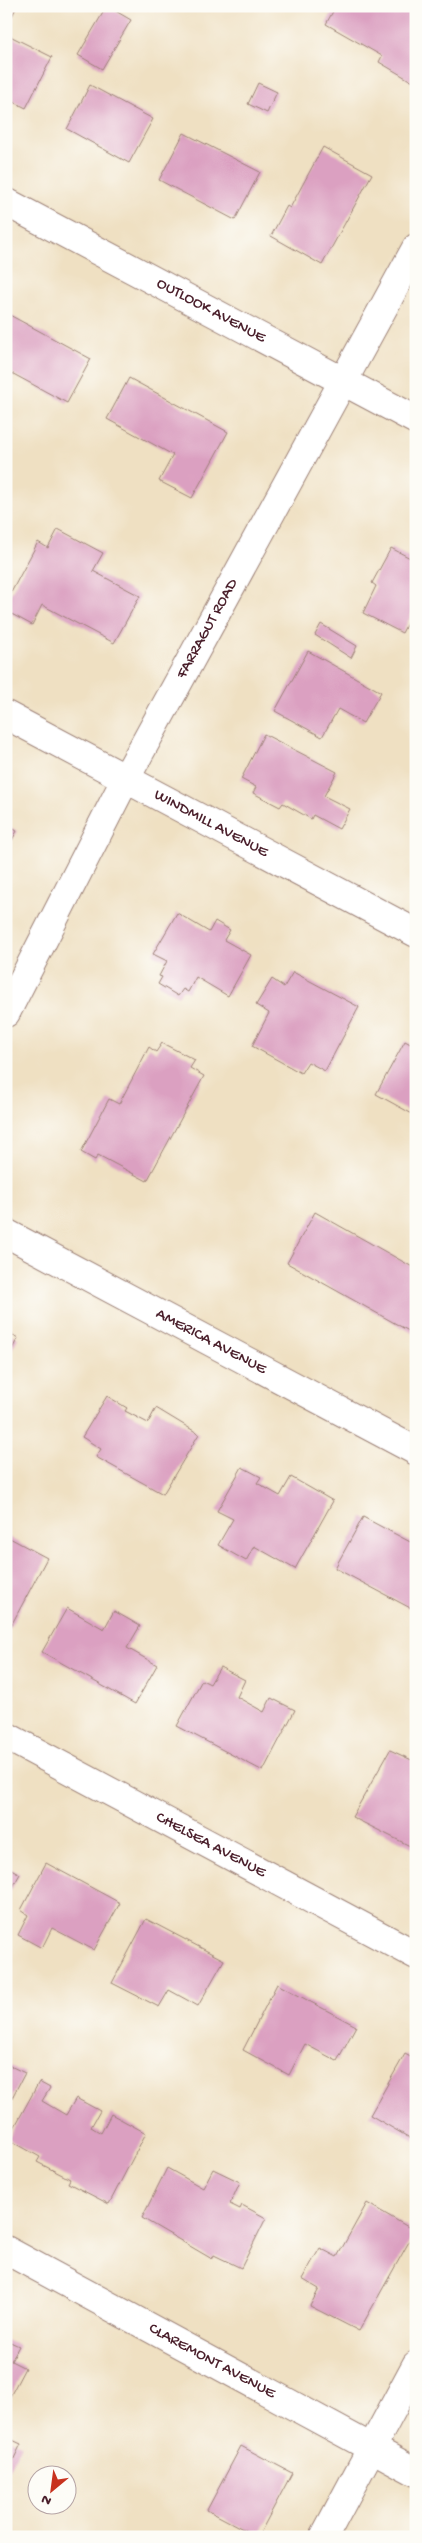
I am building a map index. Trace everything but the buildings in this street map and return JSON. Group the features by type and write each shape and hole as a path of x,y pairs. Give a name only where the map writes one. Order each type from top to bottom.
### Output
{"street":[{"name":"OUTLOOK AVENUE","path":"6,202 416,420"},
{"name":"FARRAGUT ROAD","path":"6,1013 126,778 416,248"},
{"name":"WINDMILL AVENUE","path":"6,715 416,933"},
{"name":"AMERICA AVENUE","path":"6,1233 416,1451"},
{"name":"CHELSEA AVENUE","path":"6,1736 416,1955"},
{"name":"CLAREMONT AVENUE","path":"6,2250 416,2472"},
{"path":"324,2537 416,2365"}]}
